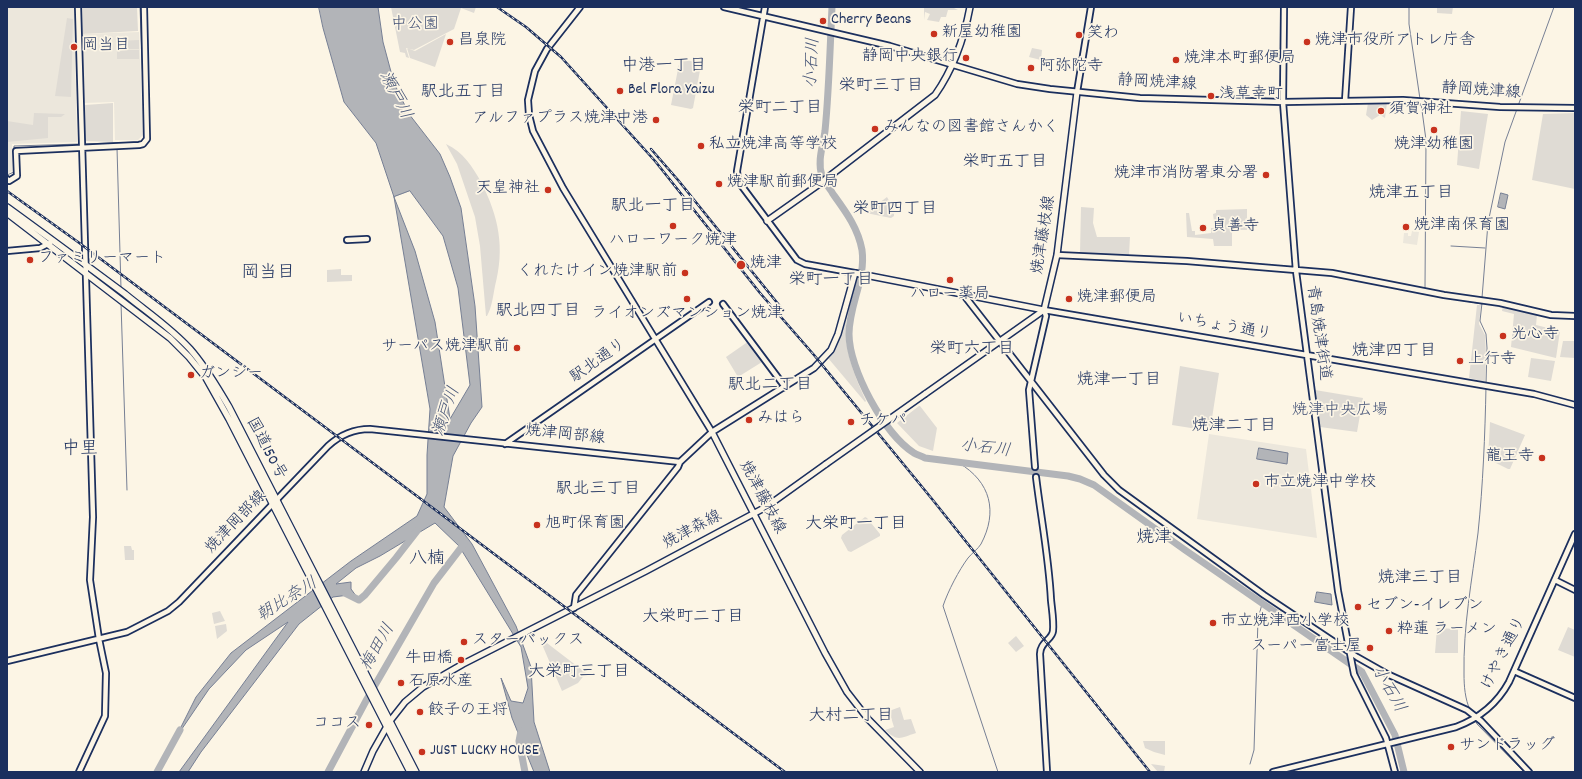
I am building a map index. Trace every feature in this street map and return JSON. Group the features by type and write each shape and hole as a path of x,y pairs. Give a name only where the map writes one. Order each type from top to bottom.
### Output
{"highway":[{"name":"国道150号","path":"7,208 51,242 86,273 165,333 195,364 214,390 275,502"},
{"name":"国道150号","path":"7,213 86,264 176,335 194,354 215,383 229,407 313,577 376,693 416,772"},
{"name":"国道150号","path":"342,632 368,691 410,772"}],"main road":[{"path":"767,221 828,178 930,98 945,81 953,65 959,50 970,7"},
{"name":"焼津藤枝線","path":"1044,310 1057,255 1077,92"},
{"path":"712,432 814,368 831,350 838,334 856,274"},
{"name":"いちょう通り","path":"856,274 1044,310"},
{"name":"焼津森線","path":"364,772 373,751 390,721 405,702 423,687 485,652 574,608 766,507 1044,310"},
{"name":"焼津藤枝線","path":"712,432 825,653 847,692 868,719 920,772"}],"street":[{"path":"78,7 93,517 90,580 106,673 105,716 79,772"},
{"path":"7,179 9,181 17,176 16,151 139,145 143,144 147,139 144,7"},
{"path":"574,608 576,596 678,467 680,462 712,432 563,188 537,141 531,124 528,100 534,71 547,49 580,7"},
{"name":"静岡焼津線","path":"724,7 890,46 1017,84 1077,92 1140,98 1283,102 1388,99 1512,108 1575,108"},
{"path":"765,7 737,171 738,179 741,186 767,221 794,256 801,262 856,274"},
{"path":"1077,92 1091,7"},
{"name":"青島焼津街道","path":"1284,7 1283,102 1296,271 1336,578 1353,670 1391,743 1395,772"},
{"path":"1344,101 1351,7"},
{"path":"347,240 367,239"},
{"path":"7,251 40,248 51,242"},
{"path":"1057,255 1180,261 1332,273 1444,295 1500,303 1551,315 1575,316"},
{"path":"963,294 1104,475 1119,490 1264,594 1350,652 1387,674 1460,705 1476,717 1529,772"},
{"name":"駅北通り","path":"502,443 709,302"},
{"path":"723,304 785,387"},
{"path":"1035,467 1029,390 1046,316 1044,310"},
{"name":"いちょう通り","path":"1044,310 1544,396 1575,405"},
{"name":"焼津岡部線","path":"7,661 132,630 174,606 328,446 342,435 354,430 364,429 401,432 680,462"},
{"path":"1036,477 1042,525 1050,569 1053,631 1041,646 1040,651 1047,772"},
{"name":"けやき通り","path":"1273,772 1456,727 1488,710 1500,696 1514,671 1575,534"},
{"path":"1555,580 1575,590"},
{"path":"1514,671 1575,698"}],"shaded area":[{"path":"7,7 74,7 77,142 12,144 12,171 7,174"},
{"path":"139,32 143,135 138,140 115,140 114,102 84,103 82,34"},
{"path":"1412,231 1419,232 1417,245 1403,243 1404,233 1408,233 1408,236 1411,236"},
{"name":"市立焼津中学校","path":"1209,434 1306,449 1317,538 1197,519"}],"green space":[{"path":"81,7 137,7 138,31 82,34"},
{"name":"中公園","path":"391,7 476,7 474,13 461,8 454,29 414,50 406,48 409,58 406,57 405,53 400,52"},
{"path":"924,7 952,7 958,10 948,10 946,17 941,17 939,22 927,20 930,14 925,12 924,20"},
{"path":"1437,7 1453,7 1452,14 1437,13"},
{"path":"67,18 73,19 71,97 55,96"},
{"path":"446,34 435,67 410,58 407,48 415,51"},
{"path":"139,40 139,49 117,49 117,41"},
{"path":"1032,48 1042,50 1041,60 1029,57"},
{"path":"117,50 139,50 139,59 117,59"},
{"path":"680,59 701,63 693,108 691,109 671,105"},
{"path":"113,103 113,142 85,141 85,105"},
{"path":"1368,103 1387,103 1385,118 1380,115 1372,120 1366,115"},
{"path":"1461,111 1488,114 1479,169 1457,165"},
{"path":"34,113 65,114 61,117 48,117 48,138 7,142 7,121 33,125"},
{"path":"1575,113 1575,189 1532,180 1543,114"},
{"path":"446,144 462,155 474,170 487,195 496,220 500,246 500,259 492,301 487,316 480,246 475,217 457,164"},
{"path":"887,197 894,210 894,216 891,218 866,213"},
{"path":"1081,207 1094,208 1093,223 1097,237 1130,237 1129,255 1080,253"},
{"path":"1247,209 1247,230 1232,230 1232,246 1214,246 1213,239 1187,237 1186,213 1189,213 1192,231 1195,231 1195,235 1211,233 1211,228 1215,228 1213,214 1216,213 1216,210"},
{"path":"341,269 341,275 352,275 352,281 327,282 327,270"},
{"path":"1477,305 1481,305 1479,324 1485,335 1485,382 1469,378"},
{"path":"1503,306 1537,315 1536,325 1560,331 1556,358 1511,347 1514,314 1502,311"},
{"path":"846,316 846,338 850,360 853,371 866,401 865,402 828,358 837,345"},
{"path":"749,341 763,360 738,377 726,357"},
{"path":"1563,341 1575,341 1575,358 1560,357"},
{"path":"1531,358 1555,361 1551,381 1528,377"},
{"path":"1180,366 1219,373 1210,431 1172,425"},
{"name":"焼津中央広場","path":"1315,390 1363,398 1357,432 1320,427"},
{"path":"919,406 937,428 933,451 919,446 897,423"},
{"path":"1490,422 1525,435 1510,469 1488,459"},
{"path":"865,517 880,534 880,536 851,552 848,551 841,538 842,535"},
{"path":"124,546 131,546 132,550 134,550 134,560 125,560"},
{"path":"220,611 225,621 214,624 212,613"},
{"path":"226,624 227,631 217,639 215,626"},
{"path":"1568,627 1575,630 1575,657 1558,650"},
{"path":"1437,628 1458,629 1458,653 1435,653"},
{"path":"1016,636 1024,646 1016,652 1008,643"},
{"path":"543,640 586,673 578,683 562,691 541,642"},
{"path":"900,707 904,720 911,719 916,733 896,738 885,730 894,727 889,711"},
{"path":"1143,741 1165,741 1165,755 1145,748"},
{"path":"1151,764 1165,766 1164,772 1158,772"}],"water":[{"name":"瀬戸川","path":"319,7 378,7 383,42 394,83 409,114 440,154 461,208 475,306 482,407 471,423 453,456 444,507 472,544 516,626 531,667 534,722 550,772 534,772 512,718 501,678 511,701 523,703 528,688 521,647 459,546 435,523 380,556 356,568 336,584 351,582 351,589 359,600 349,595 333,597 299,624 201,752 188,772 179,772 288,622 246,650 209,689 175,739 196,697 231,653 351,561 417,516 427,494 427,455 430,409 394,197 376,143 344,102 323,28","holes":["410,191 443,236 458,288 470,385 450,419 435,322 415,251 394,197"]},
{"path":"1501,193 1508,195 1505,209 1498,207"},
{"path":"1259,448 1288,453 1287,464 1257,459"},
{"path":"1317,592 1331,594 1332,605 1315,602"}],"waterway":[{"path":"83,144 140,142 145,137 140,7"},
{"name":"小石川","path":"832,7 828,100 820,165 824,181 851,220 858,234 863,261 860,282 850,323 849,334 851,348 855,365 870,400 891,431 914,453 925,458 1068,476 1094,485 1185,550 1362,672 1395,735 1404,772"},
{"path":"1409,7 1409,24 1420,99"},
{"path":"1518,106 1554,7"},
{"path":"1421,103 1426,140 1425,289"},
{"path":"1482,298 1488,223 1505,142 1517,109"},
{"path":"7,175 14,172 14,146 80,144"},
{"path":"117,148 121,288"},
{"path":"1451,246 1485,248"},
{"path":"1426,294 1482,304"},
{"path":"121,303 127,490"},
{"path":"1482,303 1480,321 1486,334 1486,384"},
{"path":"1470,710 1464,683 1464,656 1468,604 1480,515 1484,460 1486,387"},
{"path":"959,463 970,471 985,489 990,509 989,521 981,544 961,568 943,606 998,772"},
{"name":"朝比奈川","path":"345,593 359,600 365,595 417,531"},
{"name":"梅田川","path":"328,772 367,699 434,583 464,544"},
{"path":"1250,764 1254,750 1258,619 1262,604"},
{"path":"1475,720 1477,724 1524,772"},
{"name":"朝比奈川","path":"157,772 180,730"},
{"path":"521,731 519,741 525,772"}],"railway":[{"path":"497,7 526,27 561,57 655,161 760,293 814,355 932,499 1150,772"},
{"path":"651,149 678,180 783,310"},
{"path":"7,191 78,242 785,772"}],"place":[{"name":"Cherry Beans","path":"823,21"},
{"name":"新屋幼稚園","path":"934,34"},
{"name":"笑わ","path":"1079,35"},
{"name":"昌泉院","path":"450,42"},
{"name":"焼津市役所アトレ庁舎","path":"1307,42"},
{"name":"岡当目","path":"74,47"},
{"name":"静岡中央銀行","path":"966,58"},
{"name":"焼津本町郵便局","path":"1176,60"},
{"name":"阿弥陀寺","path":"1031,68"},
{"name":"Bel Flora Yaizu","path":"620,91"},
{"name":"浅草幸町","path":"1211,96"},
{"name":"須賀神社","path":"1381,111"},
{"name":"アルファプラス焼津中港","path":"656,120"},
{"name":"みんなの図書館さんかく","path":"875,129"},
{"name":"焼津幼稚園","path":"1434,130"},
{"name":"私立焼津高等学校","path":"701,146"},
{"name":"焼津市消防署東分署","path":"1266,175"},
{"name":"焼津駅前郵便局","path":"719,184"},
{"name":"天皇神社","path":"548,190"},
{"name":"ハローワーク焼津","path":"673,226"},
{"name":"焼津南保育園","path":"1406,227"},
{"name":"貞善寺","path":"1203,228"},
{"name":"ファミリーマート","path":"30,260"},
{"name":"焼津","path":"741,265"},
{"name":"くれたけイン焼津駅前","path":"685,273"},
{"name":"ハロー薬局","path":"950,280"},
{"name":"ライオンズマンション焼津","path":"687,299"},
{"name":"焼津郵便局","path":"1069,299"},
{"name":"光心寺","path":"1503,336"},
{"name":"サーパス焼津駅前","path":"517,348"},
{"name":"上行寺","path":"1460,361"},
{"name":"ガンジー","path":"191,375"},
{"name":"みはら","path":"749,420"},
{"name":"チケパ","path":"851,422"},
{"name":"龍王寺","path":"1542,458"},
{"name":"市立焼津中学校","path":"1256,484"},
{"name":"旭町保育園","path":"537,525"},
{"name":"セブン-イレブン","path":"1358,607"},
{"name":"市立焼津西小学校","path":"1213,623"},
{"name":"粋蓮 ラーメン","path":"1389,631"},
{"name":"スターバックス","path":"464,642"},
{"name":"スーパー富士屋","path":"1370,648"},
{"name":"牛田橋","path":"461,660"},
{"name":"石原水産","path":"401,683"},
{"name":"餃子の王将","path":"420,712"},
{"name":"ココス","path":"369,725"},
{"name":"サンドラッグ","path":"1451,747"},
{"name":"JUST LUCKY HOUSE","path":"422,752"}],"district":[{"name":"中港一丁目","path":"664,68"},
{"name":"栄町三丁目","path":"881,88"},
{"name":"駅北五丁目","path":"463,94"},
{"name":"栄町二丁目","path":"780,110"},
{"name":"栄町五丁目","path":"1005,164"},
{"name":"焼津五丁目","path":"1411,195"},
{"name":"駅北一丁目","path":"653,208"},
{"name":"栄町四丁目","path":"895,211"},
{"name":"岡当目","path":"268,275"},
{"name":"栄町一丁目","path":"831,282"},
{"name":"駅北四丁目","path":"538,313"},
{"name":"栄町六丁目","path":"972,351"},
{"name":"焼津四丁目","path":"1394,353"},
{"name":"焼津一丁目","path":"1119,382"},
{"name":"駅北二丁目","path":"770,387"},
{"name":"焼津二丁目","path":"1234,428"},
{"name":"中里","path":"80,451"},
{"name":"駅北三丁目","path":"598,491"},
{"name":"大栄町一丁目","path":"856,526"},
{"name":"焼津","path":"1154,540"},
{"name":"八楠","path":"427,561"},
{"name":"焼津三丁目","path":"1420,580"},
{"name":"大栄町二丁目","path":"693,619"},
{"name":"大栄町三丁目","path":"579,674"},
{"name":"大村二丁目","path":"851,718"}]}
